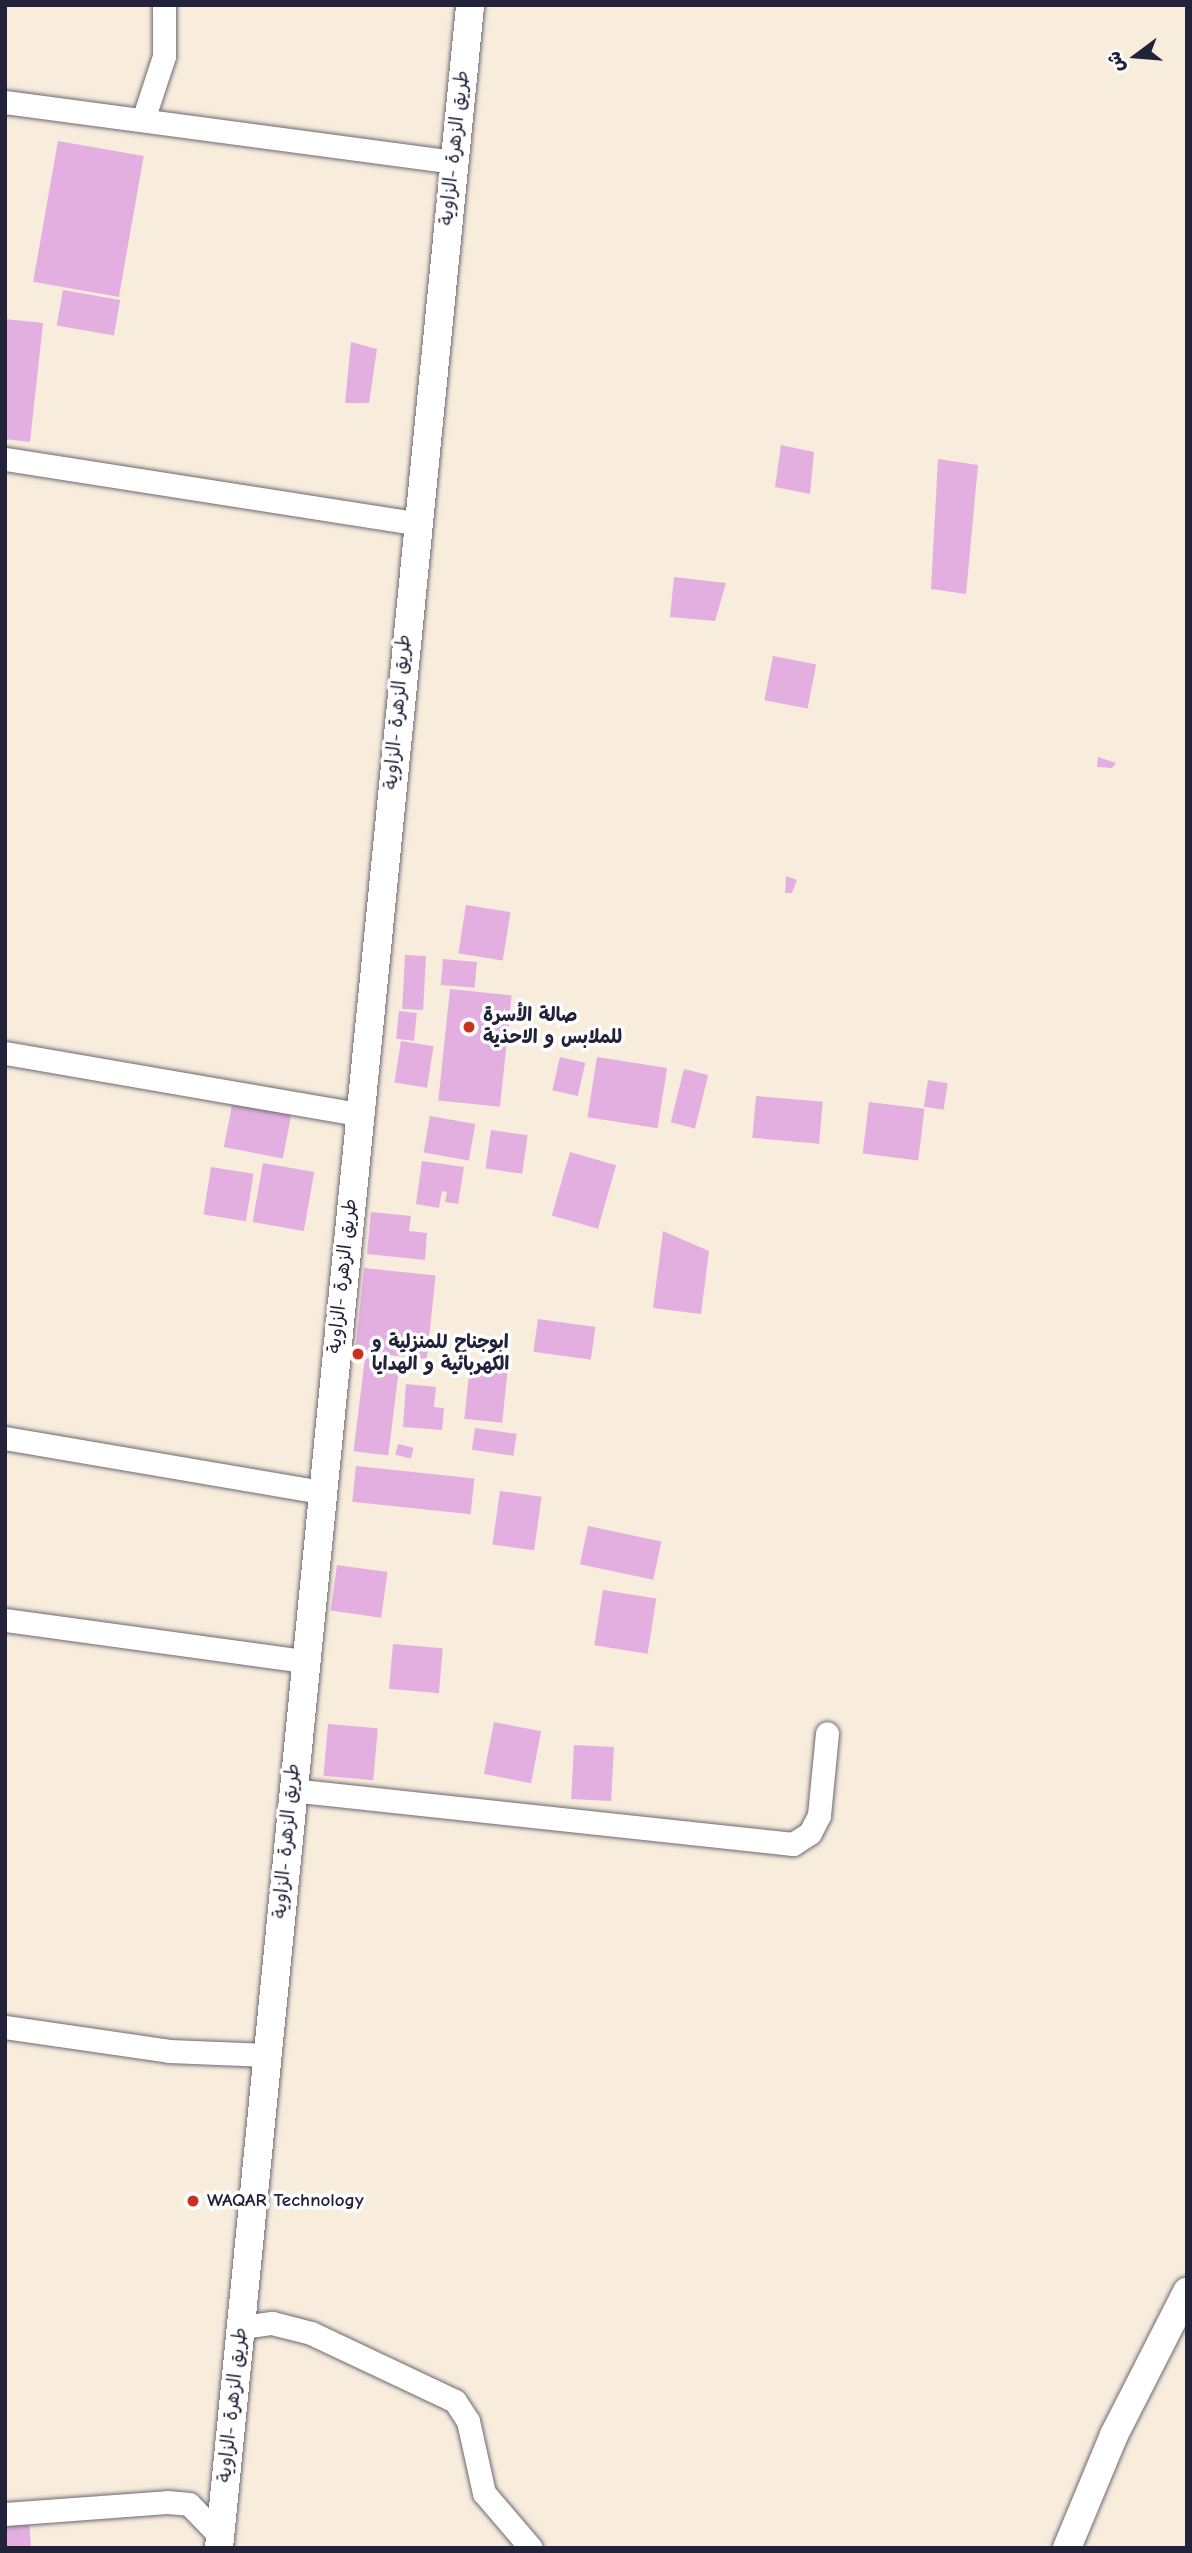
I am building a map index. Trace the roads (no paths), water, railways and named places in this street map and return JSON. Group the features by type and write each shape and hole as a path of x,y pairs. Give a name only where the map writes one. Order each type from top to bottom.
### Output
{"main road":[{"name":"طريق الزهرة -الزاوية","path":"219,2542 242,2327 291,1790 415,523 470,5"},
{"path":"1067,2548 1114,2435 1187,2292"}],"street":[{"path":"143,120 164,56 164,5"},
{"path":"5,102 453,162"},
{"path":"5,459 415,523"},
{"path":"5,1053 211,1085 359,1114"},
{"path":"5,1438 322,1492"},
{"path":"5,1620 304,1661"},
{"path":"291,1790 793,1844 810,1833 819,1815 827,1733"},
{"path":"5,2027 169,2051 267,2056"},
{"path":"242,2327 272,2323 311,2333 456,2402 468,2421 484,2493 531,2548"},
{"path":"5,2514 84,2505 189,2504 219,2542"}],"place":[{"name":"صالة الأسرة للملابس و الاحذية","path":"469,1027"},
{"name":"ابوجناح للمنزلية و الكهربائية و الهدايا","path":"358,1354"},
{"name":"WAQAR Technology","path":"193,2201"}]}
